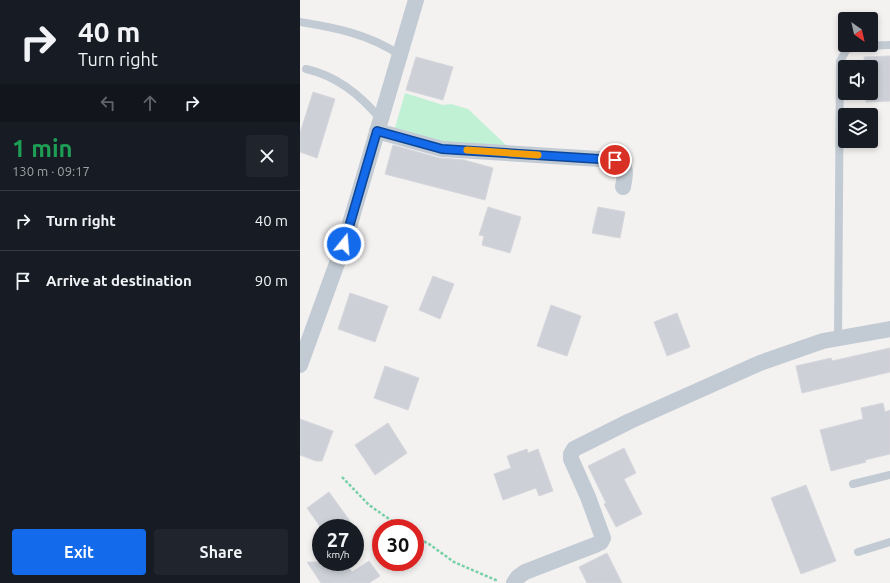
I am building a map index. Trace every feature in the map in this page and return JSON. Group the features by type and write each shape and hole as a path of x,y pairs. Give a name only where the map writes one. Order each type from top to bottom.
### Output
{"street":[{"path":"300,365 344,244 416,0"},
{"path":"379,126 442,149 615,160 622,164 626,171 623,187"},
{"path":"507,582 525,572 601,542 603,538 594,511 571,459 571,454 574,449 630,421 760,363 823,341 890,329"}],"lane":[{"path":"300,22 333,27 360,35 382,44 400,55"},
{"path":"838,338 840,61 847,49 862,46 890,44"},
{"path":"306,70 320,72 356,93 379,126"},
{"path":"853,484 890,475"},
{"path":"858,552 890,542"}],"path":[{"path":"342,477 369,505 389,519"},
{"path":"424,542 454,562 493,580 507,582"}],"green space":[{"path":"405,93 443,105 451,104 468,109 506,145 443,145 394,131"}],"building":[{"path":"890,56 890,101 866,102 866,100 878,100 878,60 864,60 864,57"},
{"path":"416,57 453,67 443,100 406,90"},
{"path":"313,92 335,99 317,158 300,152 300,133"},
{"path":"393,145 439,158 464,160 493,168 485,200 385,174"},
{"path":"488,207 521,217 510,253 482,245 484,236 479,235"},
{"path":"598,207 625,212 620,238 592,233"},
{"path":"433,276 454,284 440,319 419,310"},
{"path":"350,293 388,306 375,342 338,329"},
{"path":"551,305 581,316 567,356 537,346"},
{"path":"677,313 690,347 667,356 654,322"},
{"path":"890,348 890,372 802,393 796,366 831,358 832,361"},
{"path":"385,366 419,378 408,410 374,398"},
{"path":"883,403 885,412 890,410 890,454 831,471 820,430 863,419 861,408"},
{"path":"300,419 333,431 322,461 316,461 300,455"},
{"path":"388,423 407,453 375,475 355,445"},
{"path":"624,448 636,473 624,479 642,514 616,527 604,504 606,503 588,466"},
{"path":"527,449 528,453 538,449 553,491 539,496 536,488 503,500 494,474 511,468 507,456"},
{"path":"806,485 836,561 801,574 771,498"},
{"path":"329,492 348,519 315,519 307,508"},
{"path":"607,553 622,583 587,583 579,567"},
{"path":"369,561 372,565 372,571 376,571 380,576 369,583 321,583 313,571 364,571 364,564"},
{"path":"307,562 312,562 312,570"}],"slow traffic":[{"path":"467,150 538,155"}],"route":[{"path":"344,244 377,131 423,145 442,149 615,160"}]}
